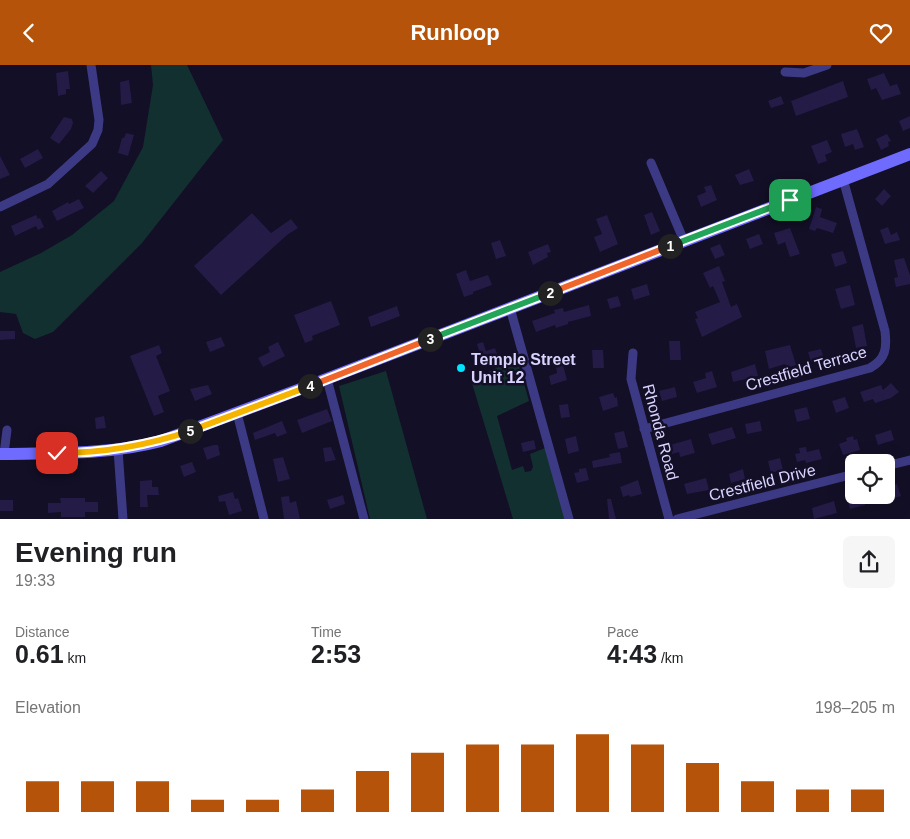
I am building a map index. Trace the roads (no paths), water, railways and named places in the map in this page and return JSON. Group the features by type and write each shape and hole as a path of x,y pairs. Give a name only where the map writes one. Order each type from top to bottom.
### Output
{"main road":[{"path":"2,454 78,453 118,450 161,441 327,379 910,154"}],"street":[{"path":"0,207 48,184 92,144 98,130 99,120 91,65"},
{"path":"785,72 804,73 827,65"},
{"path":"651,163 684,241"},
{"name":"Crestfield Terrace","path":"644,429 870,368 879,363 884,356 886,348 885,331 843,179"},
{"path":"510,308 569,519"},
{"name":"Rhonda Road","path":"633,353 630,379 669,519"},
{"path":"327,379 364,519"},
{"path":"237,413 264,519"},
{"path":"2,454 7,430"},
{"path":"118,450 122,519"},
{"path":"895,464 910,460"},
{"name":"Crestfield Drive","path":"677,519 845,476"}],"place":[{"name":"Temple Street Unit 12","path":"461,368"}]}
